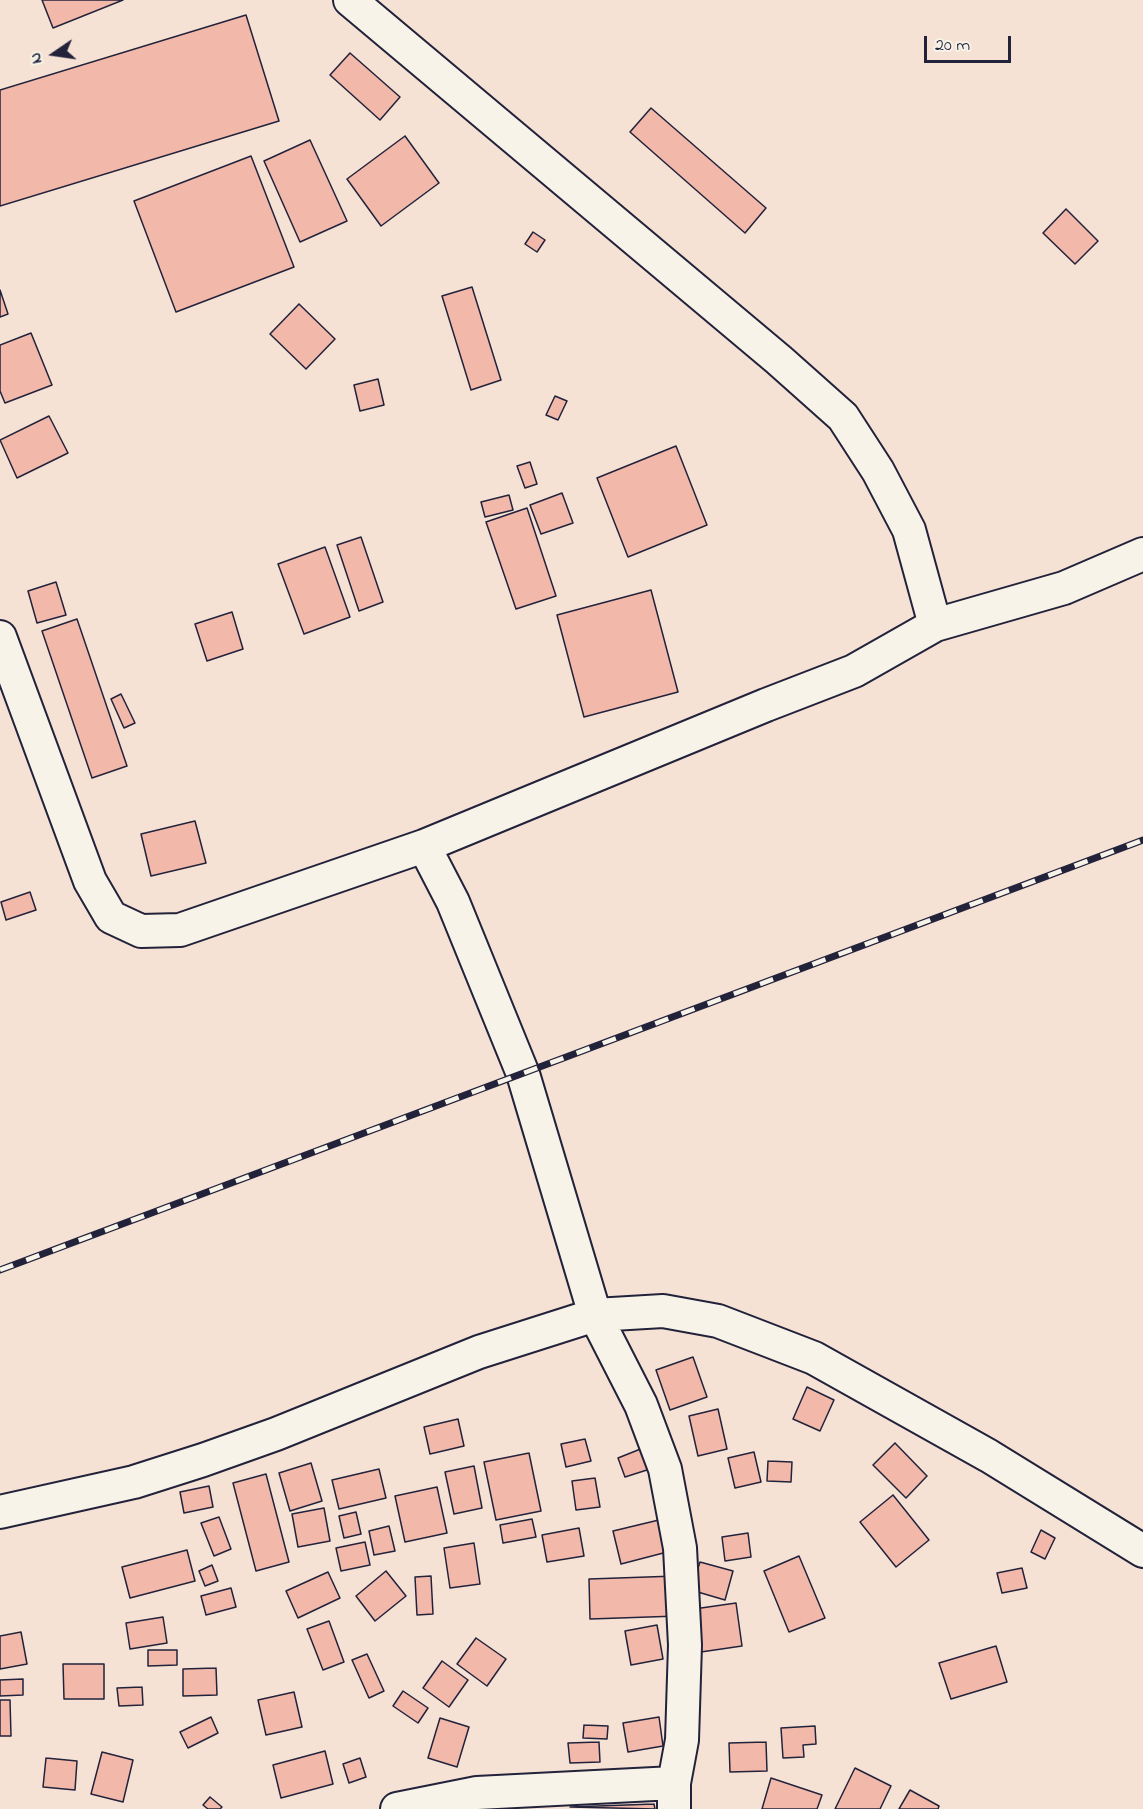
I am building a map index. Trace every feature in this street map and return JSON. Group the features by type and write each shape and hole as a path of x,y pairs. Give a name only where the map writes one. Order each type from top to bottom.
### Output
{"street":[{"path":"350,0 779,360 843,417 878,471 909,531 935,625"},
{"path":"0,637 90,881 111,918 141,931 180,930 424,846 854,671 935,625 1064,588 1143,554"},
{"path":"397,1809 477,1793 674,1796 682,1740 685,1645 680,1548 665,1469 641,1406 595,1315 523,1074 453,902 424,846"},
{"path":"0,1512 134,1482 202,1460 276,1434 479,1352 595,1315 663,1311 718,1321 814,1358 989,1456 1143,1551"}],"building":[{"path":"42,0 123,0 53,28"},
{"path":"246,15 279,121 0,206 0,90"},
{"path":"350,53 400,97 380,120 330,75"},
{"path":"651,108 766,208 745,233 630,132"},
{"path":"405,136 439,183 381,226 347,179"},
{"path":"310,140 347,221 300,242 264,161"},
{"path":"251,156 294,267 176,312 134,201"},
{"path":"1066,209 1098,241 1075,264 1043,233"},
{"path":"533,232 545,240 537,252 525,244"},
{"path":"472,287 501,380 471,390 442,296"},
{"path":"0,290 8,314 0,317"},
{"path":"299,304 335,339 306,369 270,334"},
{"path":"31,333 52,385 5,403 0,391 0,345"},
{"path":"378,379 384,405 360,411 354,385"},
{"path":"555,396 567,401 558,420 546,415"},
{"path":"49,416 68,453 17,478 0,440"},
{"path":"676,446 707,525 628,557 597,478"},
{"path":"530,462 537,484 525,488 517,466"},
{"path":"562,493 573,523 541,534 530,505"},
{"path":"509,495 513,510 485,517 481,502"},
{"path":"527,508 556,596 516,609 486,522"},
{"path":"361,537 383,602 359,611 337,545"},
{"path":"325,547 350,617 304,634 278,564"},
{"path":"56,582 66,615 37,623 28,591"},
{"path":"651,590 678,692 584,717 557,615"},
{"path":"232,612 243,649 207,661 195,624"},
{"path":"77,619 127,766 92,778 42,631"},
{"path":"121,694 135,723 124,728 111,699"},
{"path":"195,821 206,863 151,876 141,834"},
{"path":"30,892 36,910 6,920 1,902"},
{"path":"693,1357 707,1397 670,1410 656,1370"},
{"path":"807,1387 834,1400 820,1431 793,1419"},
{"path":"718,1409 727,1449 698,1456 689,1416"},
{"path":"458,1419 464,1446 430,1454 424,1427"},
{"path":"585,1439 591,1461 566,1467 561,1444"},
{"path":"895,1443 927,1476 906,1498 873,1465"},
{"path":"643,1448 650,1469 625,1477 618,1458"},
{"path":"754,1452 761,1482 735,1488 728,1458"},
{"path":"529,1453 541,1511 496,1520 484,1462"},
{"path":"768,1461 792,1462 791,1482 767,1481"},
{"path":"311,1463 322,1501 290,1511 279,1473"},
{"path":"474,1466 482,1508 454,1514 445,1472"},
{"path":"379,1469 386,1498 339,1509 332,1480"},
{"path":"266,1474 289,1562 256,1571 233,1483"},
{"path":"595,1478 600,1507 576,1510 572,1481"},
{"path":"209,1486 213,1507 184,1513 180,1492"},
{"path":"437,1487 447,1533 405,1542 395,1496"},
{"path":"893,1495 929,1540 896,1567 860,1522"},
{"path":"324,1508 330,1541 298,1547 292,1514"},
{"path":"356,1512 361,1534 344,1538 339,1516"},
{"path":"219,1517 231,1549 214,1556 201,1523"},
{"path":"532,1519 536,1537 503,1543 500,1525"},
{"path":"663,1519 671,1551 621,1564 613,1531"},
{"path":"389,1526 395,1551 374,1555 369,1531"},
{"path":"579,1528 584,1556 547,1562 542,1535"},
{"path":"1041,1530 1055,1538 1045,1559 1031,1552"},
{"path":"748,1533 751,1557 725,1561 722,1537"},
{"path":"365,1542 370,1565 341,1571 336,1548"},
{"path":"474,1543 480,1584 450,1588 444,1548"},
{"path":"187,1550 195,1581 130,1598 122,1567"},
{"path":"799,1556 825,1618 789,1632 764,1571"},
{"path":"700,1562 733,1571 725,1600 691,1590"},
{"path":"212,1565 218,1581 205,1586 199,1571"},
{"path":"1022,1568 1027,1588 1002,1593 997,1573"},
{"path":"386,1571 406,1596 375,1621 356,1596"},
{"path":"328,1572 340,1598 298,1618 286,1591"},
{"path":"431,1576 433,1614 417,1615 415,1577"},
{"path":"676,1576 678,1616 590,1619 589,1579"},
{"path":"231,1588 236,1607 206,1615 201,1596"},
{"path":"736,1603 742,1646 694,1653 687,1610"},
{"path":"163,1617 167,1643 130,1649 126,1623"},
{"path":"329,1621 344,1662 323,1670 307,1629"},
{"path":"657,1625 663,1659 631,1665 625,1631"},
{"path":"21,1632 27,1664 0,1669 0,1636"},
{"path":"476,1638 506,1659 487,1686 457,1664"},
{"path":"996,1646 1007,1682 951,1699 939,1663"},
{"path":"148,1650 177,1650 177,1665 148,1666"},
{"path":"367,1654 384,1691 369,1698 352,1660"},
{"path":"442,1661 468,1680 449,1707 423,1688"},
{"path":"63,1664 104,1664 104,1699 64,1699"},
{"path":"216,1668 217,1695 183,1696 183,1669"},
{"path":"23,1679 23,1695 0,1696 0,1680"},
{"path":"142,1687 143,1705 119,1706 117,1688"},
{"path":"403,1691 428,1708 418,1723 393,1706"},
{"path":"294,1692 302,1727 266,1735 258,1700"},
{"path":"0,1700 10,1700 11,1736 0,1736"},
{"path":"211,1717 218,1733 188,1748 180,1732"},
{"path":"659,1717 663,1746 628,1752 623,1723"},
{"path":"440,1718 469,1727 457,1767 428,1758"},
{"path":"584,1725 608,1726 607,1739 583,1738"},
{"path":"815,1726 816,1744 803,1745 804,1757 783,1758 781,1728"},
{"path":"599,1742 600,1762 570,1763 568,1743"},
{"path":"766,1742 767,1771 730,1772 729,1743"},
{"path":"325,1751 333,1784 281,1798 273,1765"},
{"path":"102,1752 133,1760 123,1802 91,1794"},
{"path":"46,1758 77,1761 75,1790 43,1787"},
{"path":"360,1758 366,1777 349,1783 343,1764"},
{"path":"855,1768 891,1786 880,1809 835,1809"},
{"path":"771,1778 822,1795 817,1809 762,1809"},
{"path":"910,1790 939,1806 938,1809 899,1809"},
{"path":"210,1797 222,1807 220,1809 208,1809 203,1805"},
{"path":"654,1804 655,1809 570,1807"}],"railway":[{"path":"0,1270 1143,840"}]}
